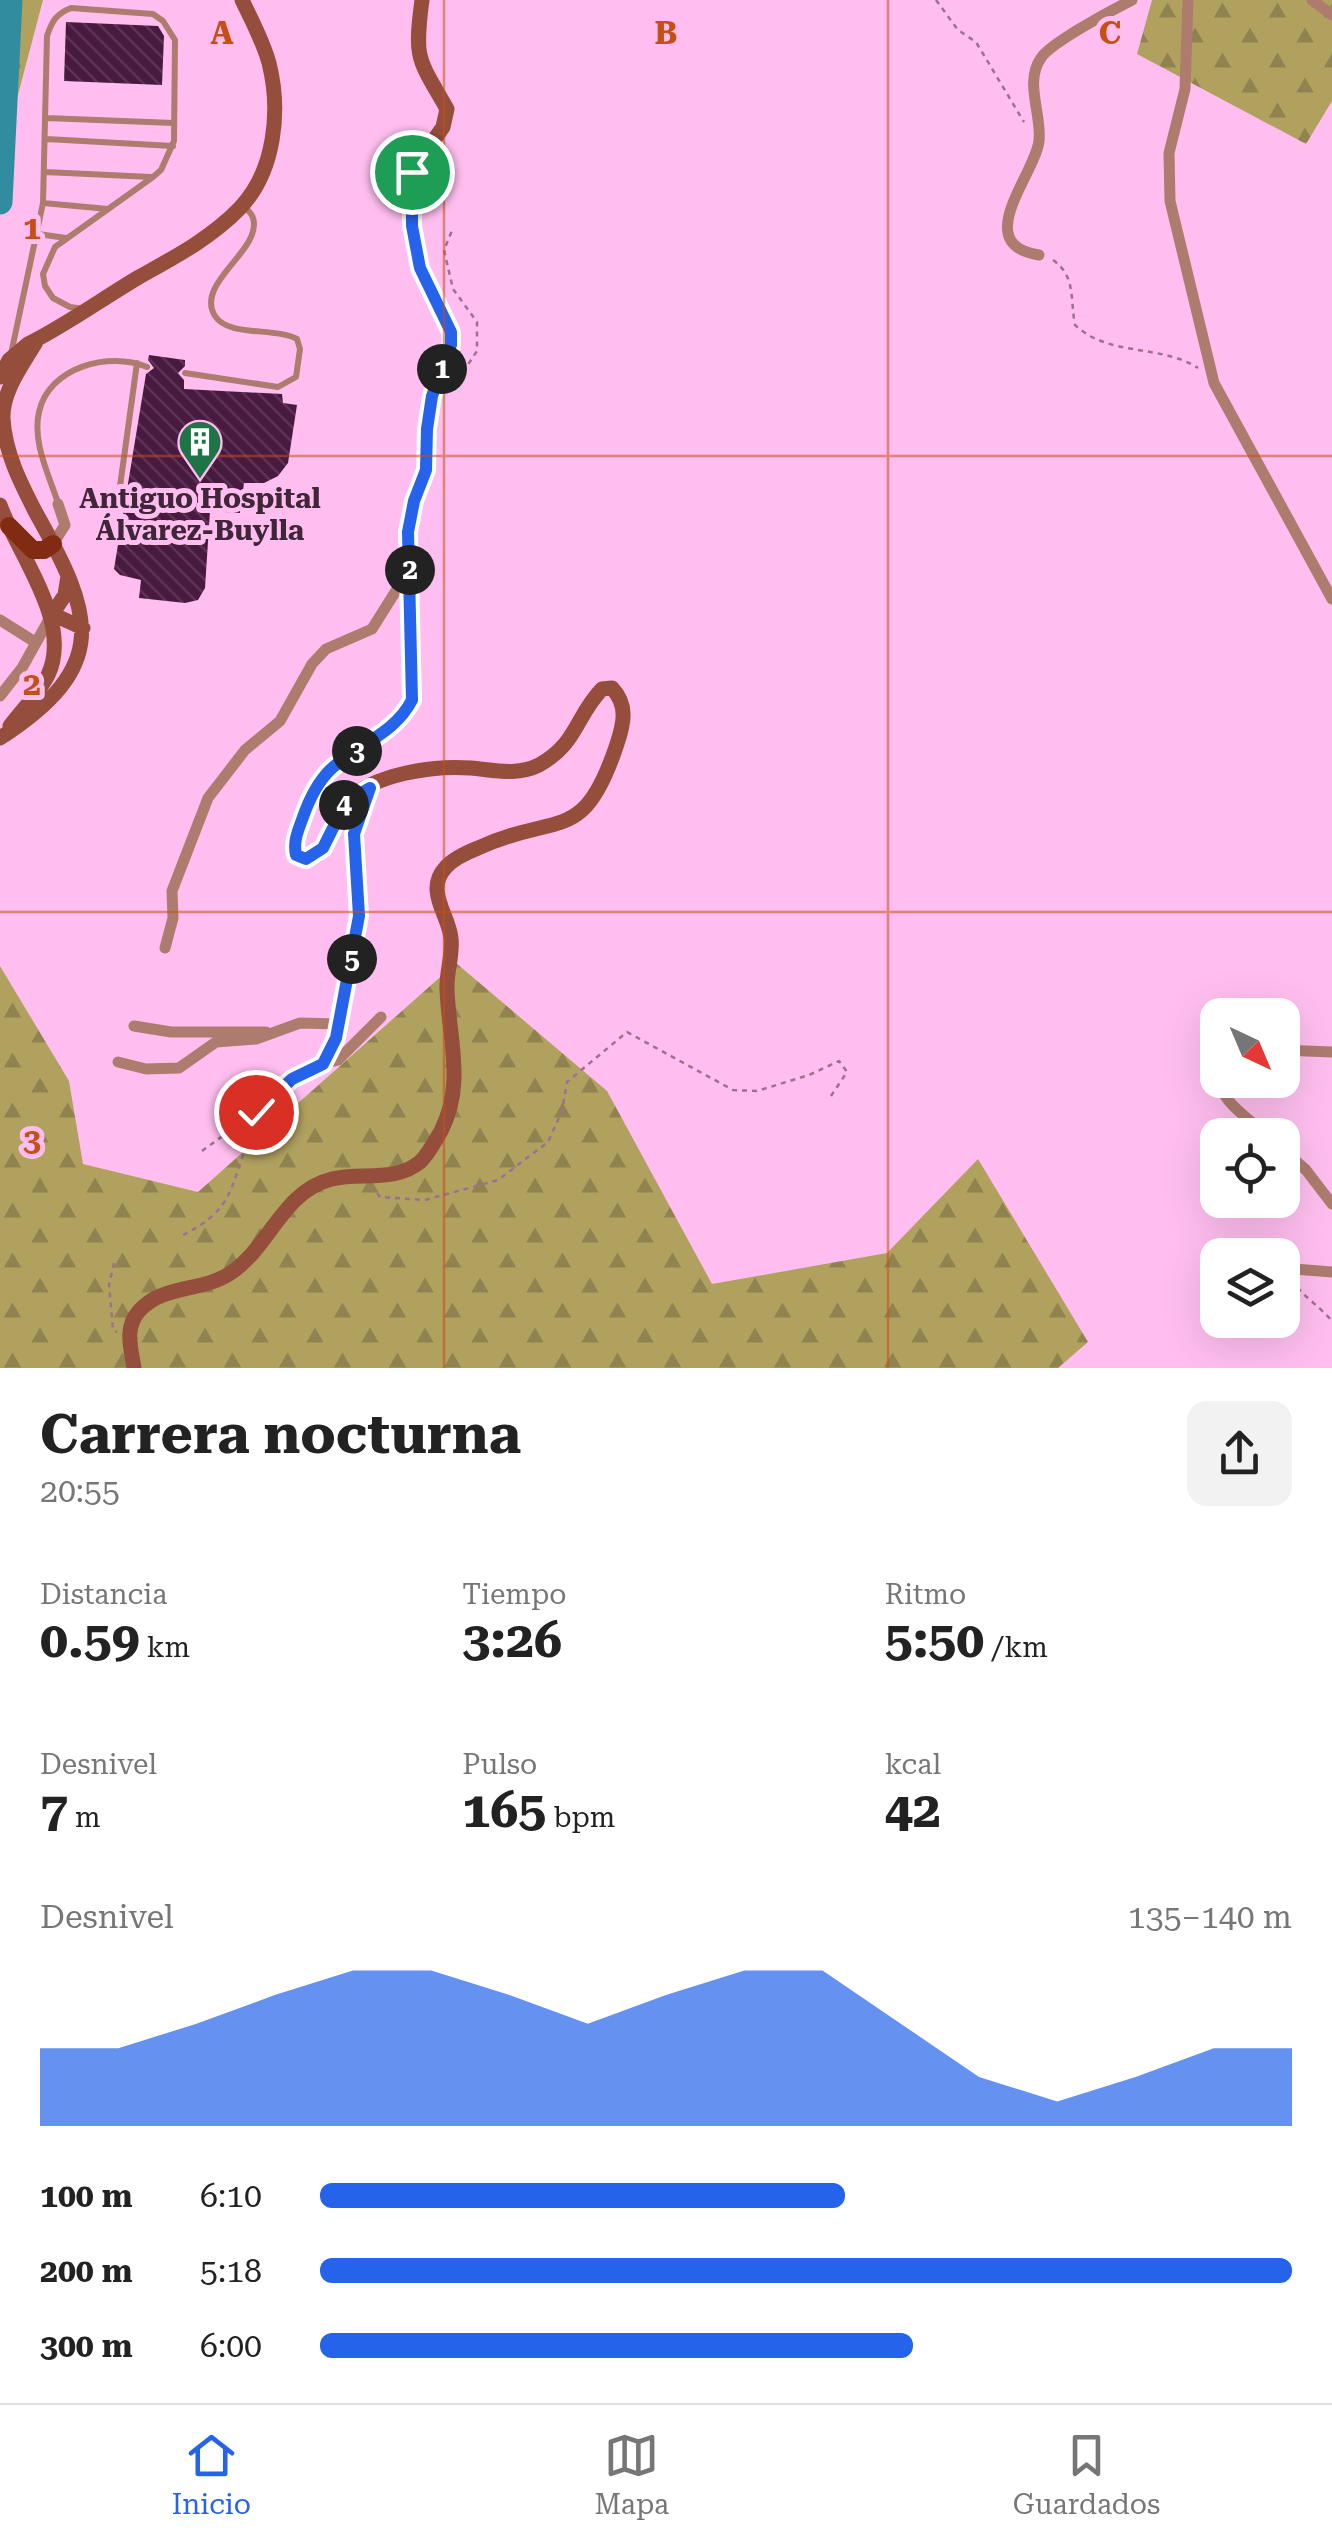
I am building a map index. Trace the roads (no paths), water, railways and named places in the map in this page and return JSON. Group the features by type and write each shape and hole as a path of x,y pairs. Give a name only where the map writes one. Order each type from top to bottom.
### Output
{"main road":[{"path":"8,526 33,550 44,550 54,544"}],"street":[{"path":"0,378 9,360 38,339 198,243 243,204 266,166 274,114 269,62 242,0"},
{"path":"134,1368 130,1326 140,1310 163,1293 226,1276 262,1244 289,1204 306,1191 332,1179 402,1172 421,1162 449,1114 456,1084 447,986 451,932 438,900 438,882 445,868 488,843 515,832 556,826 588,808 620,734 624,710 620,696 612,688 602,689 570,742 527,770 412,771 346,802 317,855 306,859 296,855 294,843 316,787 331,770 389,730 412,700 408,532 426,470 432,396 451,345 451,332 420,268 412,226 412,172 443,127 447,109 419,61 416,45 422,0"},
{"path":"1039,255 1021,252 1013,245 1008,222 1038,144 1033,88 1038,62 1057,44 1132,0"},
{"path":"1188,0 1185,89 1169,153 1170,201 1214,382 1332,598"},
{"path":"1312,0 1332,15"},
{"path":"1,737 36,715 63,688 76,661 83,628 69,572 19,481 3,418 8,392 38,339"},
{"path":"54,544 66,525 58,504"},
{"path":"0,506 52,614 54,640 49,674 1,737"},
{"path":"165,948 172,918 172,892 208,798 245,750 280,721 312,664 326,649 372,629 410,570"},
{"path":"0,696 5,680 65,595 69,572"},
{"path":"52,614 83,628"},
{"path":"0,620 35,642"},
{"path":"323,1064 340,1024 359,916 354,834 370,788"},
{"path":"251,1133 256,1112 292,1079 338,1060 381,1018"},
{"path":"118,1062 146,1069 179,1068 216,1042 256,1039 300,1023 340,1024"},
{"path":"134,1026 171,1032 275,1032"},
{"path":"1300,1051 1332,1052"},
{"path":"1226,1098 1248,1118"},
{"path":"1300,1165 1332,1204"},
{"path":"1300,1269 1332,1272"}],"lane":[{"path":"9,360 43,204 47,36 52,22 60,12 71,8 143,11 164,20 175,40 172,146 161,170 153,177 55,247 42,274 45,286 53,298 85,309"},
{"path":"46,118 174,124"},
{"path":"46,139 172,146"},
{"path":"44,172 153,177"},
{"path":"43,204 110,209"},
{"path":"185,373 278,387 296,377 300,349 297,339 272,331 234,328 214,315 212,295 253,235 254,218 243,204"},
{"path":"38,234 67,238"},
{"path":"58,504 38,440 38,413 44,398 80,365 127,361 147,367"},
{"path":"117,508 138,363"}],"waterway":[{"path":"0,202 10,0"}],"place":[{"name":"Antiguo Hospital Álvarez-Buylla","path":"200,480"}]}
